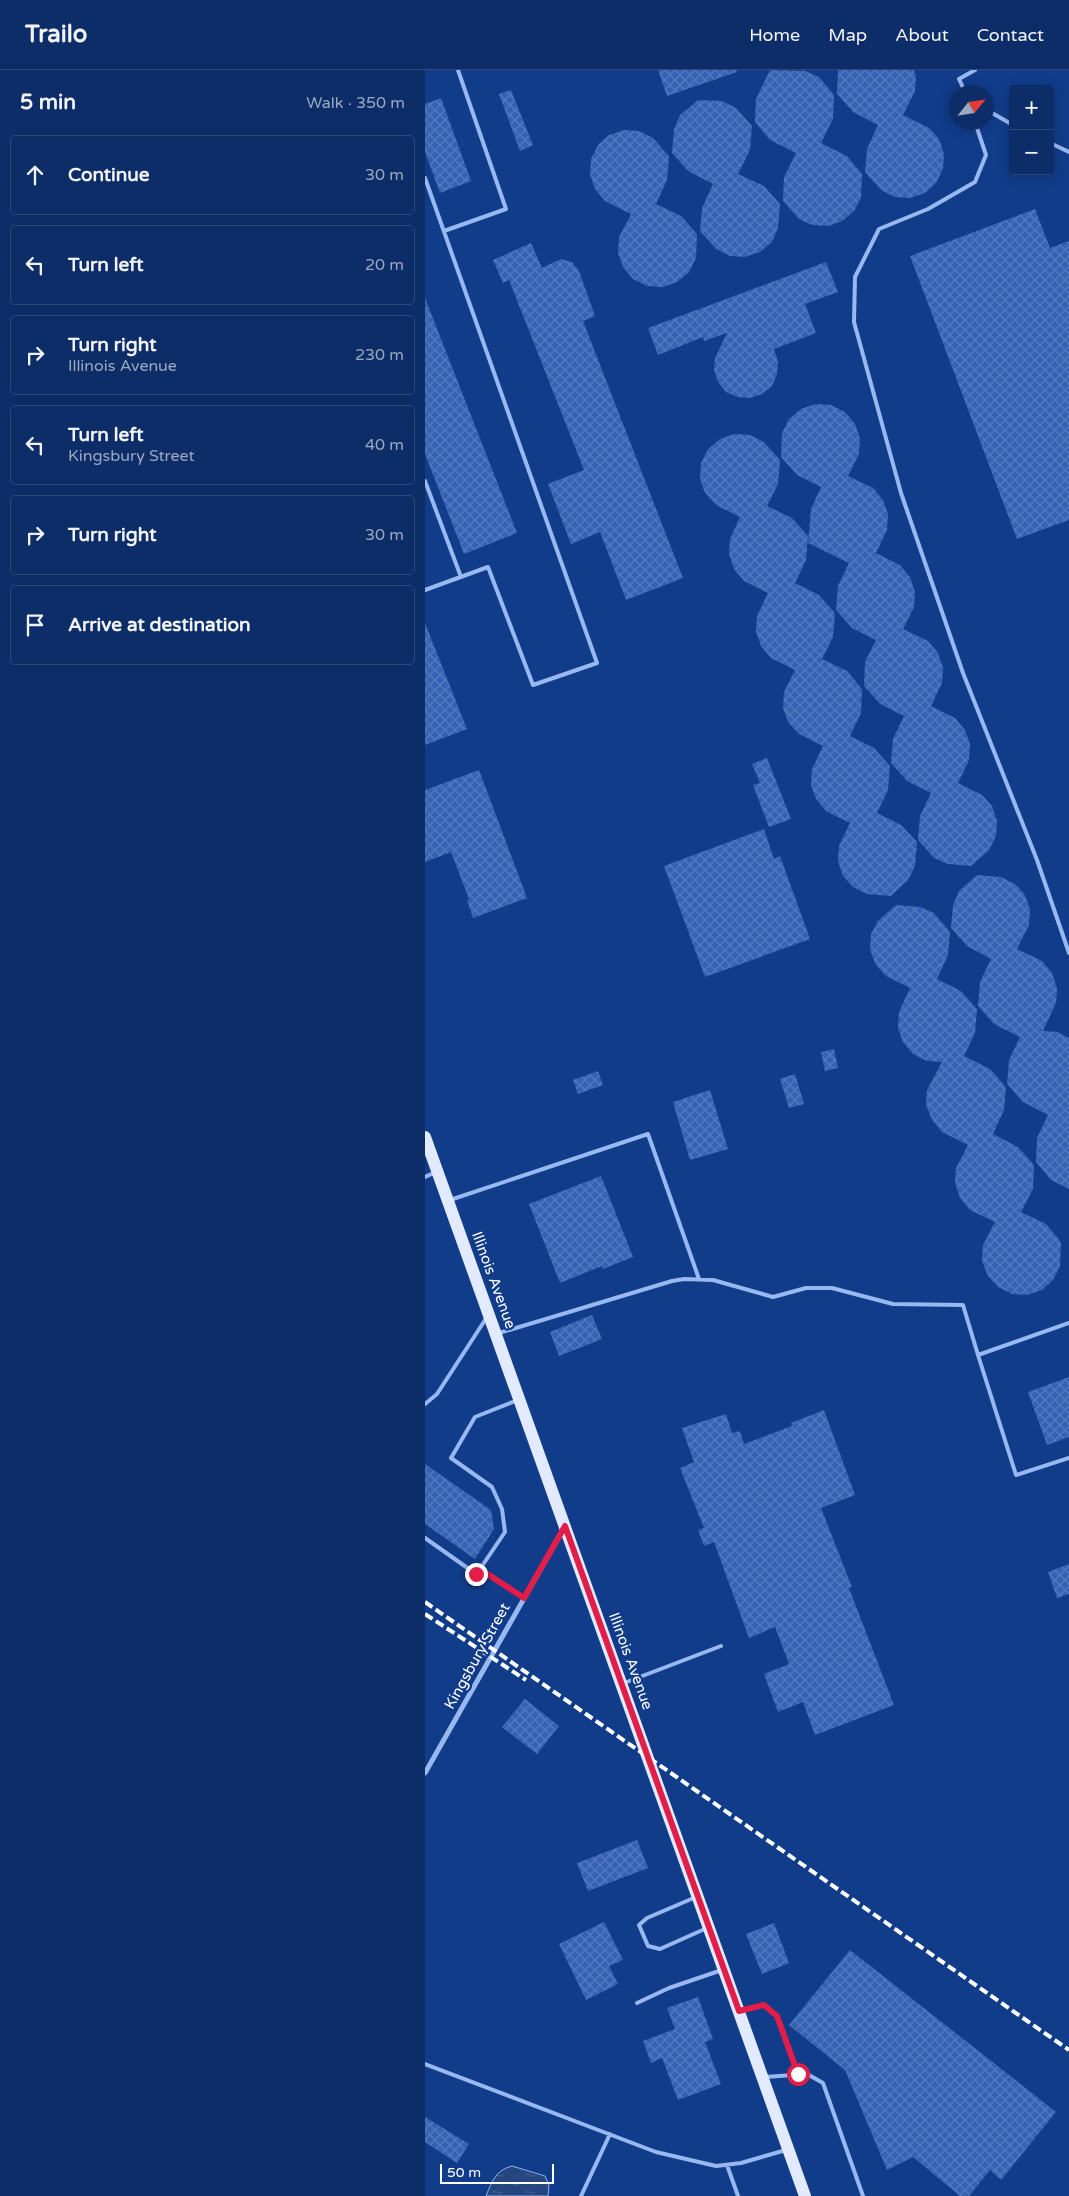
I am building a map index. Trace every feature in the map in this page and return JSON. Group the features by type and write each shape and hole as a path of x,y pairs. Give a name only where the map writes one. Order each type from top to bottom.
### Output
{"main road":[{"name":"Illinois Avenue","path":"425,1137 805,2196"}],"street":[{"name":"Kingsbury Street","path":"425,1773 565,1526"}],"lane":[{"path":"445,231 505,209 458,70"},
{"path":"962,85 959,79 975,70"},
{"path":"994,114 1009,123"},
{"path":"978,130 986,155 975,182 928,209 879,229 855,277 854,322 901,493 963,674 1037,860 1069,954"},
{"path":"1054,145 1069,152"},
{"path":"425,178 534,491 597,663 533,685 488,567 425,590"},
{"path":"425,481 461,577"},
{"path":"448,1201 648,1134 699,1279"},
{"path":"425,1177 438,1172"},
{"path":"497,1334 672,1280 713,1280 773,1297 807,1288 832,1288 893,1304 963,1304 1016,1475 1069,1458"},
{"path":"425,1404 437,1394 489,1313"},
{"path":"979,1354 1069,1323"},
{"path":"425,1538 476,1574 480,1569 505,1532 502,1509 492,1487 451,1458 475,1417 520,1400"},
{"path":"480,1569 524,1598"},
{"path":"622,1684 721,1646"},
{"path":"698,1896 647,1918 639,1925 648,1946 660,1949 709,1927"},
{"path":"637,2003 669,1988 724,1969"},
{"path":"739,2011 764,2005 777,2016 798,2074"},
{"path":"425,2064 656,2152 716,2166 741,2163 789,2149"},
{"path":"763,2077 807,2074 823,2083 863,2196"},
{"path":"581,2196 610,2134"},
{"path":"727,2165 738,2196"}],"water":[{"path":"512,2166 545,2176 549,2185 548,2196 486,2196 498,2173"}],"building":[{"path":"658,70 736,70 737,72 667,96"},
{"path":"770,70 805,71 819,77 834,95 833,119 821,143 847,156 862,174 861,198 854,211 842,221 828,226 812,225 799,219 783,201 784,177 796,153 770,140 755,122 756,99"},
{"path":"838,70 914,70 916,76 915,91 903,115 929,128 939,139 944,154 943,169 936,183 925,193 910,198 895,197 881,190 865,172 867,149 878,125 853,112 837,94"},
{"path":"511,90 533,145 520,151 499,94"},
{"path":"441,98 471,181 440,193 425,152 425,104"},
{"path":"698,100 722,101 736,108 752,126 750,150 738,174 764,186 780,204 778,228 772,242 760,252 745,257 730,256 716,249 700,231 702,208 713,184 688,171 672,153 674,129 680,115"},
{"path":"624,130 639,131 653,138 669,156 667,180 656,204 681,216 697,234 696,258 689,272 677,282 663,287 647,286 633,279 623,267 618,253 619,237 631,214 605,201 595,189 590,174 591,159 598,145 609,135"},
{"path":"1035,209 1050,248 1069,241 1069,520 1017,539 910,256"},
{"path":"531,243 542,268 561,259 572,262 579,271 595,316 583,321 683,578 626,600 600,532 571,544 548,484 584,470 509,280 503,283 493,260"},
{"path":"826,262 838,292 805,304 816,333 774,349 778,362 777,374 772,386 762,394 750,398 738,397 726,392 718,382 714,370 715,358 727,333 704,341 703,337 658,355 648,328"},
{"path":"425,298 517,533 464,554 425,454"},
{"path":"815,404 831,405 845,412 855,424 860,438 859,454 848,476 873,488 883,500 888,514 887,530 876,553 900,565 910,577 915,592 914,607 903,629 928,641 938,653 943,668 942,683 931,706 955,718 965,730 970,744 969,760 958,783 982,795 992,806 997,821 996,836 989,850 971,866 948,864 934,858 918,840 920,816 931,793 907,781 891,763 893,739 904,716 880,704 864,686 865,662 876,640 852,628 836,610 838,586 849,563 808,543 811,509 821,487 797,475 781,457 782,433 789,419 801,409"},
{"path":"734,434 750,435 764,442 780,460 778,484 767,506 792,518 808,536 806,560 795,583 819,595 835,613 833,637 822,659 847,671 862,689 861,713 850,736 874,748 890,766 888,790 877,813 901,825 917,842 915,866 908,880 891,896 867,894 853,887 843,876 838,861 839,846 850,823 826,811 816,799 811,785 812,769 823,746 799,734 788,722 783,708 784,692 795,670 771,658 761,646 756,632 757,616 768,593 744,581 734,569 729,554 730,539 740,517 716,505 705,493 700,479 701,463 708,449 720,439"},
{"path":"425,623 467,729 425,745"},
{"path":"767,758 791,819 769,827 753,785 760,783 752,764"},
{"path":"479,770 527,898 473,918 467,900 469,899 451,852 425,862 425,790"},
{"path":"764,829 774,859 780,856 810,939 705,977 664,866"},
{"path":"977,875 1001,877 1015,884 1025,895 1030,910 1029,925 1017,949 1042,961 1052,973 1057,988 1056,1003 1043,1031 1057,1032 1069,1038 1069,1189 1051,1180 1036,1162 1037,1138 1048,1115 1023,1102 1007,1084 1009,1060 1020,1037 994,1024 978,1006 980,982 991,959 967,946 951,928 953,905 959,891"},
{"path":"896,905 920,907 934,913 950,932 948,955 937,979 961,991 977,1009 975,1033 964,1056 990,1069 1006,1087 1004,1110 993,1134 1018,1147 1034,1165 1033,1189 1021,1212 1046,1224 1061,1242 1060,1266 1053,1280 1042,1290 1027,1295 1012,1294 998,1287 988,1276 982,1261 983,1245 995,1222 970,1210 960,1198 955,1183 956,1168 968,1145 942,1132 932,1120 926,1105 927,1090 942,1062 927,1061 913,1054 903,1042 898,1028 899,1012 910,988 886,976 876,965 870,950 871,934 878,921"},
{"path":"834,1049 838,1068 825,1071 821,1052"},
{"path":"598,1071 603,1085 578,1094 573,1080"},
{"path":"795,1074 804,1104 789,1108 780,1079"},
{"path":"710,1090 728,1149 690,1160 673,1102"},
{"path":"601,1176 633,1257 603,1269 602,1266 560,1283 529,1204"},
{"path":"592,1315 602,1339 559,1356 550,1332"},
{"path":"1069,1377 1069,1437 1047,1445 1028,1392"},
{"path":"824,1410 855,1495 821,1508 852,1587 849,1588 894,1705 815,1735 803,1702 778,1712 764,1674 789,1664 775,1627 749,1638 714,1542 704,1546 698,1530 704,1528 680,1468 694,1462 682,1428 726,1414 732,1433 740,1431 744,1444 792,1426 791,1423"},
{"path":"425,1464 491,1510 494,1529 475,1559 425,1524"},
{"path":"1069,1564 1069,1594 1057,1598 1048,1572"},
{"path":"525,1699 559,1726 537,1754 502,1727"},
{"path":"637,1840 648,1868 588,1891 577,1863"},
{"path":"604,1922 623,1960 609,1966 618,1984 586,2000 559,1944"},
{"path":"774,1923 789,1963 762,1974 746,1934"},
{"path":"850,1950 1056,2112 1001,2180 990,2170 969,2196 960,2196 913,2157 887,2170 845,2070 789,2025"},
{"path":"698,1997 713,2039 705,2042 721,2084 678,2100 662,2058 651,2063 643,2041 675,2029 667,2008"},
{"path":"425,2117 469,2144 457,2163 425,2142"}],"railway":[{"path":"425,1602 1069,2050"},
{"path":"425,1614 526,1680"}],"route":[{"path":"476,1574 480,1569 524,1598 565,1526 739,2011 764,2005 777,2016 798,2074"}]}
